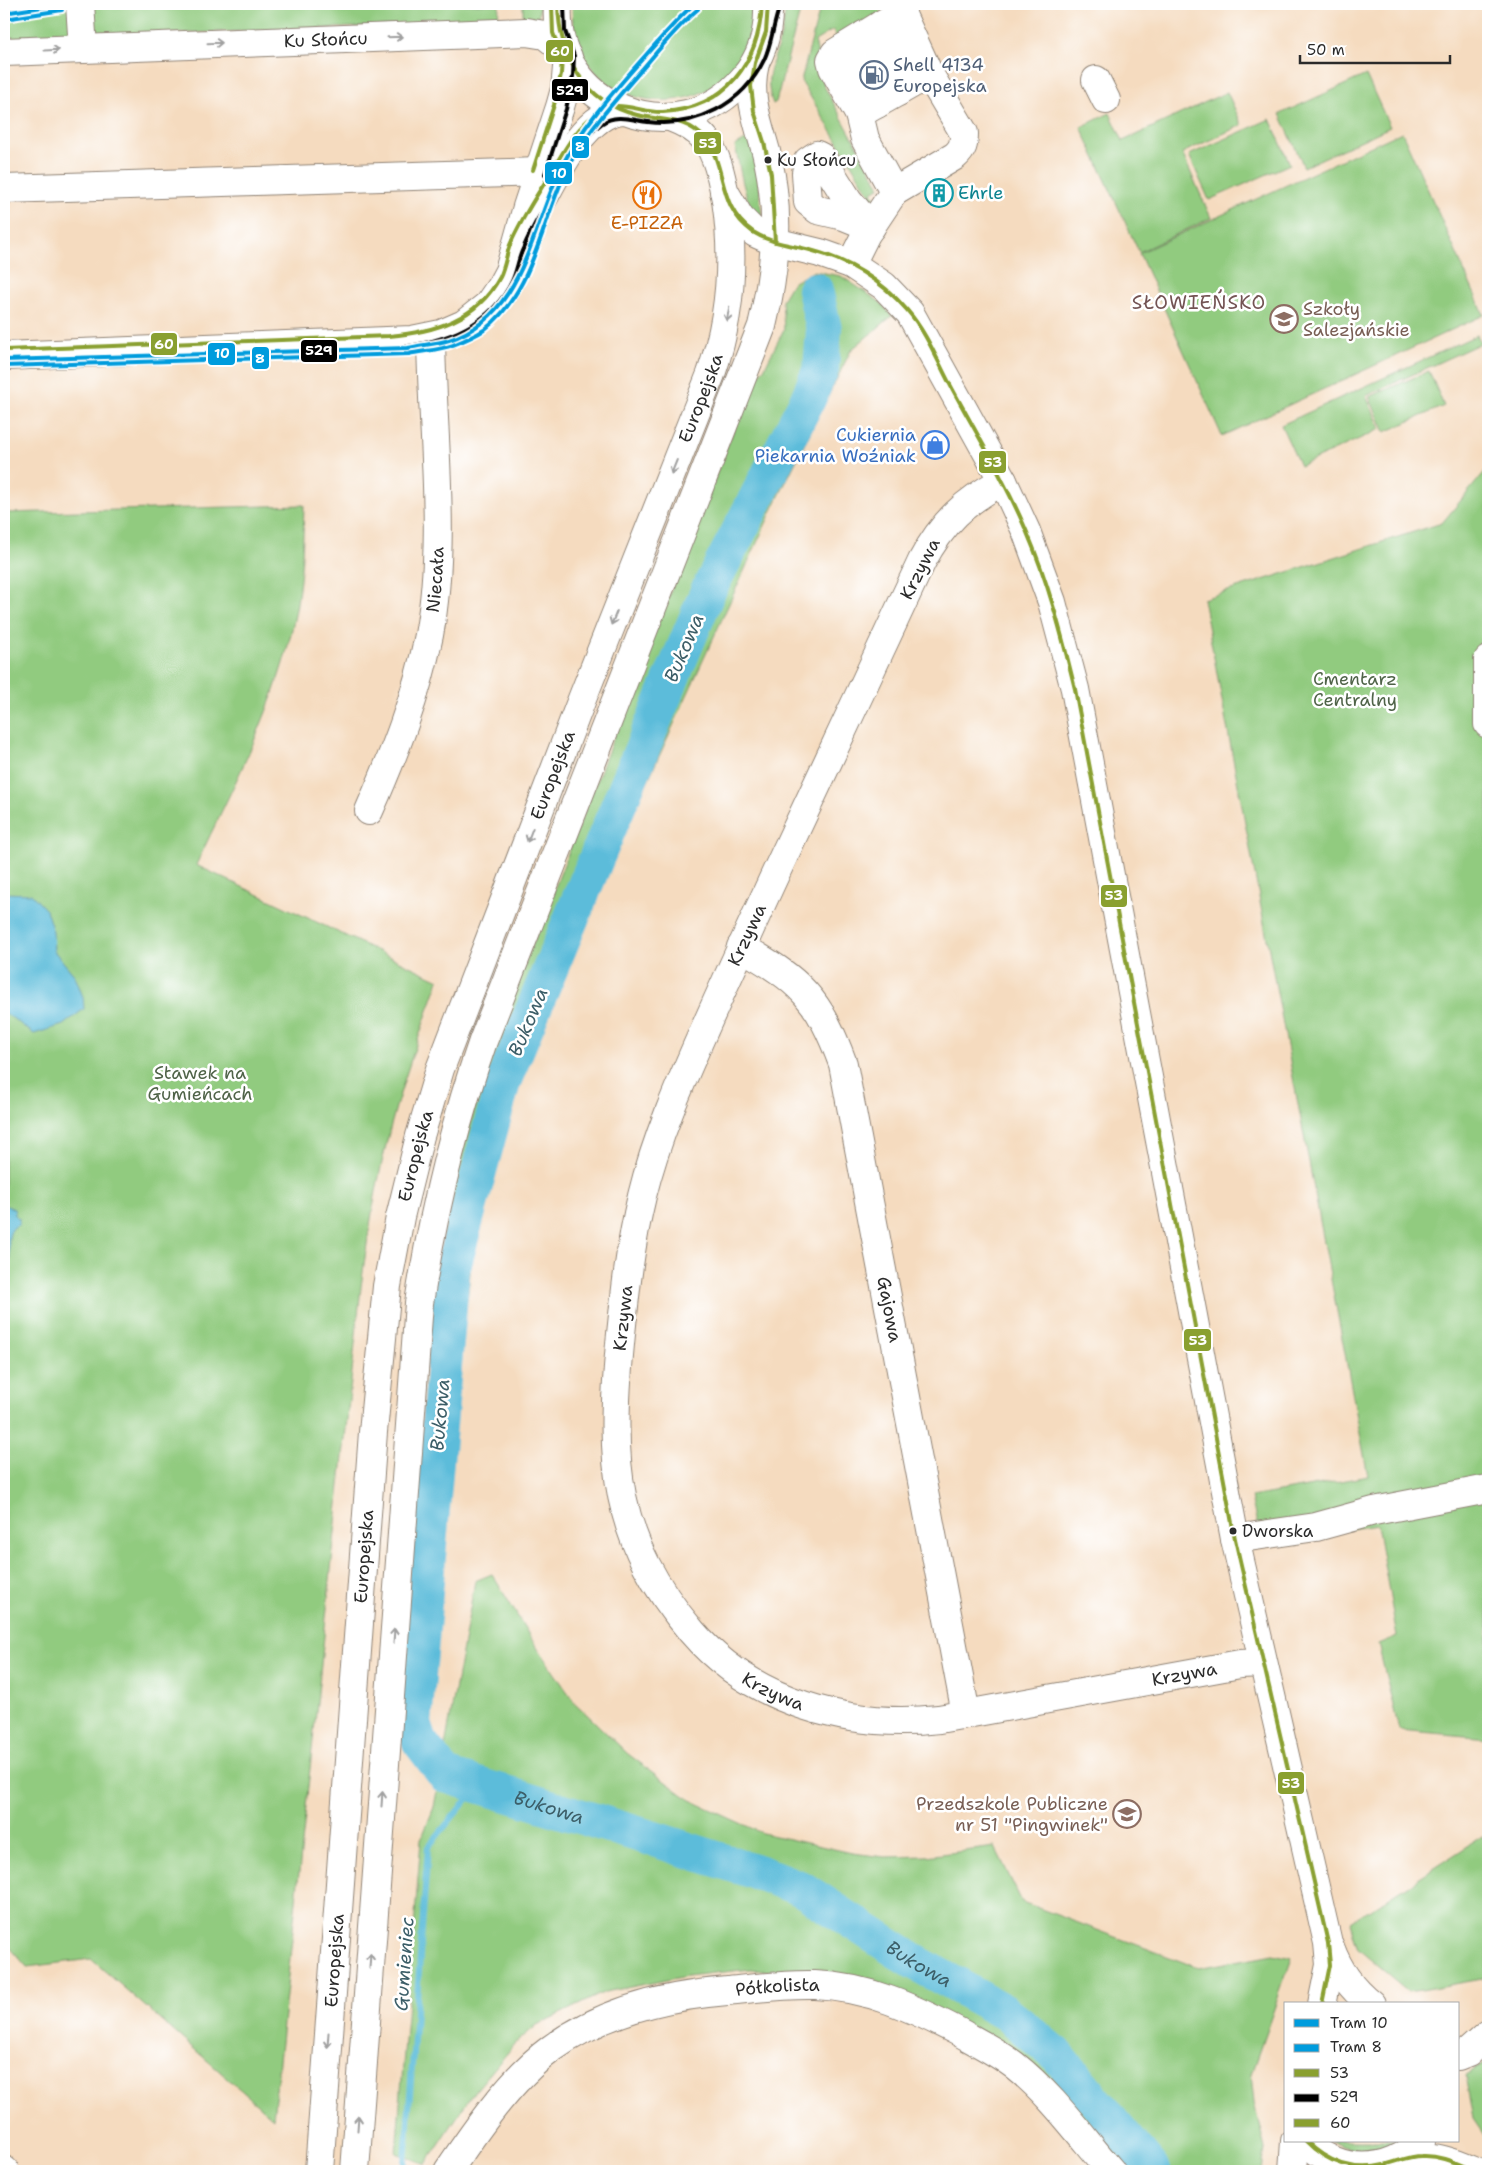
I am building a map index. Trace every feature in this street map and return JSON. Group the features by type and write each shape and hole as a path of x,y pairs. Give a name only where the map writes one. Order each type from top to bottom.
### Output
{"street":[{"path":"80,4 83,49"},
{"path":"558,4 558,26 566,54 578,74 591,89 606,101 624,110 650,117 670,117 696,112 719,101 740,84 755,63 763,44 770,11"},
{"path":"878,24 896,93 865,139 894,192"},
{"path":"878,24 896,93"},
{"path":"851,264 871,227 894,192 955,156 961,151 964,142 964,134 896,93 833,68 831,60 834,53 878,24"},
{"name":"Ku Słońcu","path":"4,52 526,32 545,35 566,54"},
{"path":"4,356 389,342 431,337 464,324 488,305 506,279 565,89 566,54"},
{"name":"Europejska","path":"355,2171 419,1303 428,1242 460,1110 483,1041 759,333 772,282 776,242 771,174 752,98 752,78 755,63"},
{"path":"516,248 558,174 587,130 605,115 624,110"},
{"name":"Europejska","path":"319,2171 372,1432 387,1286 400,1217 420,1136 440,1069 582,699 720,348 726,322 731,284 731,240 724,191 715,157 705,139 685,124 670,117"},
{"path":"4,189 539,172"},
{"name":"Europejska","path":"724,191 744,223 755,233 776,242"},
{"path":"776,242 820,253 851,264 884,286 910,313 1003,481 1026,531 1060,631 1075,689 1235,1539 1262,1663 1328,1943 1330,1965 1322,2002"},
{"name":"Niecała","path":"369,810 401,734 420,673 429,635 434,592 437,510 431,337"},
{"name":"Krzywa","path":"1003,481 982,493 956,513 946,523 930,546 741,947 685,1073 669,1114 642,1193 634,1229 622,1322 614,1427 618,1483 625,1515 646,1564 680,1618 708,1650 742,1676 762,1688 810,1708 836,1715 864,1719 920,1721 1240,1664 1262,1663"},
{"path":"1488,660 1488,724"},
{"name":"Gajowa","path":"741,947 784,972 805,991 823,1018 843,1064 966,1714"},
{"path":"1235,1539 1316,1527 1374,1511 1488,1489"},
{"path":"1328,1943 1344,1976 1369,2002"},
{"name":"Półkolista","path":"448,2171 482,2123 534,2063 550,2049 589,2026 630,2008 672,1996 780,1986 816,1985 862,1992 902,2004 994,2052 1030,2080 1111,2171"},
{"path":"1460,2055 1468,2052 1488,2034"},
{"path":"1293,2171 1295,2142"},
{"path":"1307,2142 1337,2169 1369,2168 1428,2156 1446,2160 1474,2171"},
{"path":"1396,2161 1412,2151 1420,2142"},
{"path":"1454,2142 1481,2171"}],"green space":[{"path":"4,4 71,4 72,32 67,38 4,43"},
{"path":"90,4 499,4 498,22 106,36 95,28"},
{"path":"523,4 540,4 538,20 523,20"},
{"path":"572,4 753,4 747,46 727,76 698,94 664,100 630,95 600,77 579,47"},
{"path":"787,4 802,4 776,102 773,104 770,94 769,77 782,31"},
{"path":"821,4 882,4 880,14 841,44 833,30 815,41 824,86 880,187 872,192 875,198 873,200 801,81"},
{"path":"1366,75 1390,127 1304,167 1280,114"},
{"path":"1227,92 1242,125 1182,153 1211,218 1139,252 1081,127 1110,113 1123,141"},
{"path":"1270,119 1290,164 1209,200 1189,155"},
{"path":"1402,132 1484,315 1222,436 1139,253"},
{"path":"751,137 758,167 762,220 760,221 746,195 735,146"},
{"path":"814,271 841,276 880,302 892,316 851,350 773,508 582,924 493,1149 478,1203 467,1301 434,1304 444,1231 464,1145 489,1056 754,378 764,369 784,329 782,300 792,283"},
{"path":"1477,335 1481,343 1366,396 1381,429 1300,466 1281,425"},
{"path":"1429,371 1444,406 1385,432 1369,397"},
{"name":"Cmentarz Centralny","path":"1488,468 1488,1738 1399,1730 1378,1644 1397,1636 1377,1525 1261,1542 1251,1497 1368,1476 1203,599 1442,523"},
{"name":"Stawek na Gumieńcach","path":"304,505 303,546 295,615 278,680 240,774 196,865 439,980 408,1068 389,1132 373,1209 361,1287 273,2118 91,1959 27,1967 7,1944 4,1936 4,1391 7,1389 4,1382 4,513"},
{"path":"492,1574 532,1640 575,1703 628,1754 690,1800 762,1833 852,1853 885,1857 927,1856 995,1847 1022,1902 1199,1968 1273,1954 1292,1958 1251,2074 1254,2103 1265,2149 1262,2171 1126,2171 1028,2069 866,1981 751,1969 687,1976 605,1992 537,2025 515,2044 471,2096 426,2164 396,2153 421,1840 434,1807 475,1581"},
{"path":"1488,1833 1488,1978 1409,1992 1358,1949 1350,1922"},
{"path":"1488,2062 1488,2141 1473,2119 1465,2075"},
{"path":"1330,2142 1394,2142 1371,2151 1354,2150"}],"water":[{"path":"4,893 31,894 46,910 53,932 54,951 75,976 83,997 84,1009 63,1025 34,1034 4,1012"},
{"path":"7,1206 14,1209 15,1216 19,1218 19,1224 11,1231 9,1245 10,1260 4,1267 4,1209"}],"waterway":[{"name":"Bukowa","path":"815,290 824,329 821,369 808,399 708,591 503,1082 452,1271 414,1724 420,1742 445,1775 654,1839 763,1874 802,1889 913,1961 1006,2013 1058,2056 1153,2171"},
{"name":"Gumieniec","path":"405,2163 428,1847 479,1785"}],"tram line":[{"name":"10","path":"4,13 61,4"},
{"name":"10","path":"4,360 408,348 439,343 475,328 495,310 511,289 523,265 553,186 564,162 580,136 627,76 694,4"},
{"name":"8","path":"4,366 409,354 448,347 473,336 484,330 501,314 515,295 536,252 560,184 570,163 586,138 663,44 698,9"},
{"name":"8","path":"5,19 62,10"}],"transit line":[{"name":"60","path":"533,170 554,105 561,74 562,58 553,33 552,4"},
{"name":"53","path":"558,4 563,41 569,59 589,88 618,109 637,115 682,123 698,132 712,150 728,199 741,222 760,236 824,254 851,265 875,280 907,310 927,339 1000,476 1034,549 1054,608 1075,689 1235,1539 1328,1943 1330,1965 1322,2002"},
{"name":"529","path":"545,174 566,109 573,76 574,56 565,31 564,4"},
{"name":"60","path":"4,350 389,336 422,331 453,321 467,314 490,292 500,277 510,245 523,219 566,148 588,120 598,112 616,106 652,112 685,109 705,102 721,92 735,79 746,63 754,45 762,4"},
{"name":"53","path":"768,4 766,32 755,63 751,86 754,111 764,142 771,174 775,242"},
{"name":"529","path":"4,362 389,348 426,343 460,331 490,311 502,297 512,281 521,253 537,220 581,147 595,129 607,121 618,118 666,123 683,121 700,117 731,101 755,76 764,60 780,6"},
{"name":"53","path":"1307,2142 1314,2149 1332,2160 1352,2166 1373,2167 1417,2156 1429,2156 1449,2160 1474,2171"}],"place":[{"name":"Shell 4134 Europejska","path":"874,75"},
{"name":"Ku Słońcu","path":"768,160"},
{"name":"Ehrle","path":"939,193"},
{"name":"E-PIZZA","path":"647,195"},
{"name":"Szkoły Salezjańskie","path":"1284,319"},
{"name":"Cukiernia Piekarnia Woźniak","path":"935,445"},
{"name":"Dworska","path":"1233,1531"},
{"name":"Przedszkole Publiczne nr 51 \"Pingwinek\"","path":"1127,1814"}],"district":[{"name":"SŁOWIEŃSKO","path":"1199,302"}]}
